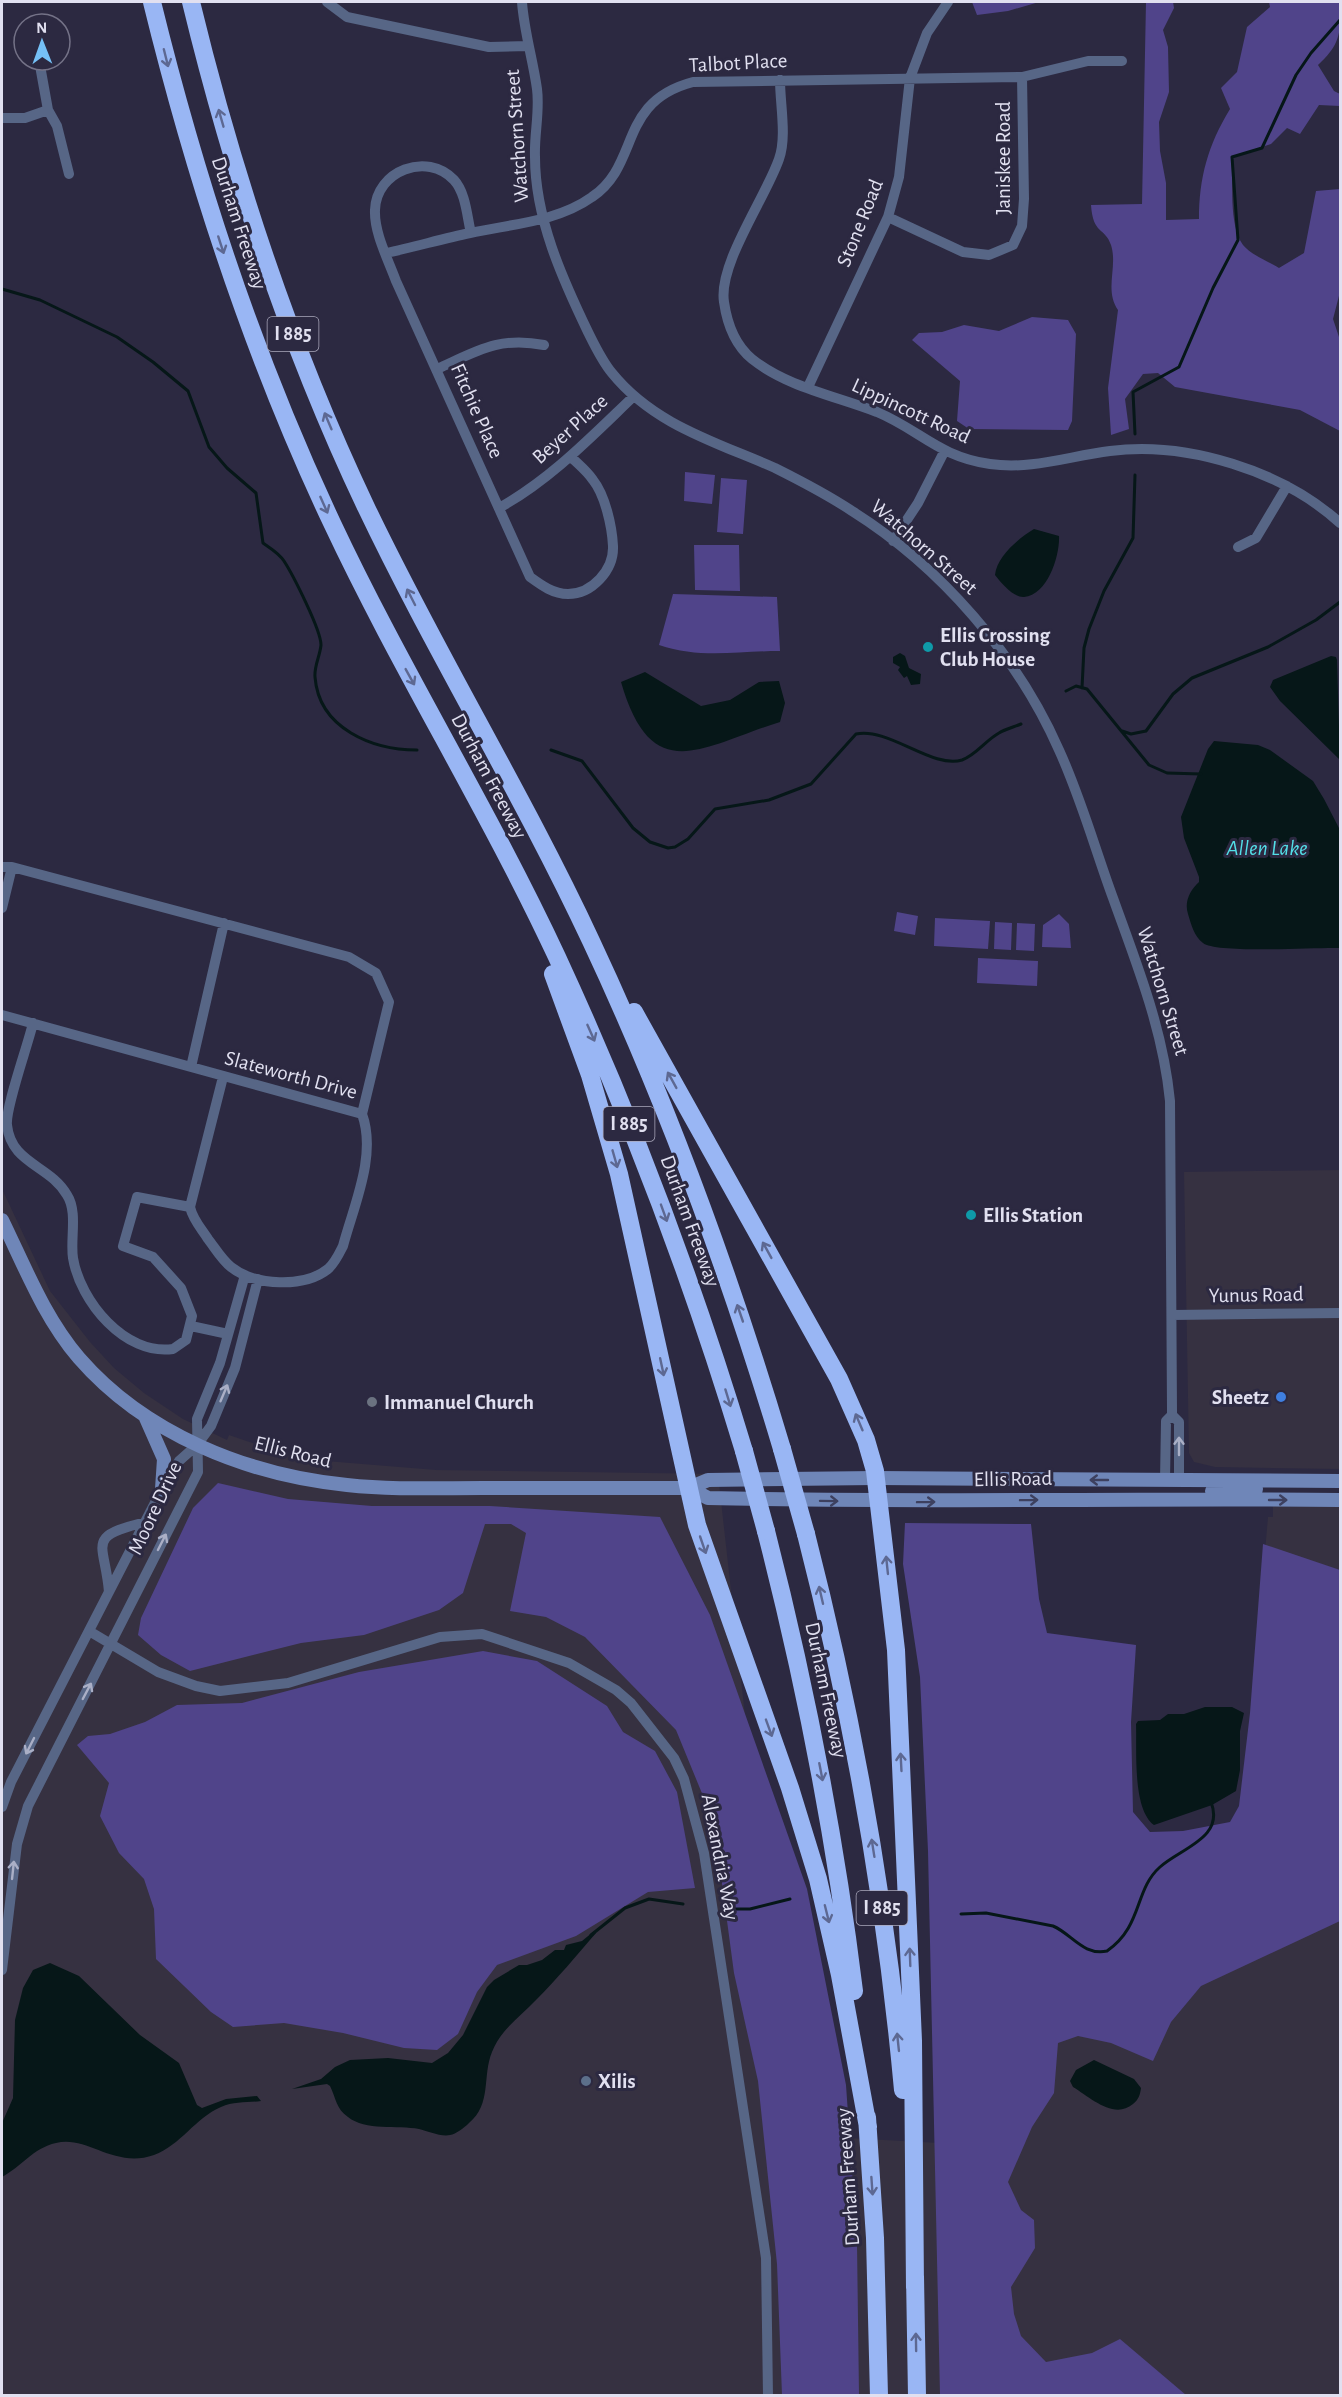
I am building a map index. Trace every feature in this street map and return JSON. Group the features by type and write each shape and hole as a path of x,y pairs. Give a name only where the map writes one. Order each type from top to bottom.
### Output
{"highway":[{"name":"Durham Freeway","path":"152,2 210,213 286,419 369,599 483,810 555,954 621,1102 679,1252 744,1451 766,1531 806,1700 836,1858 858,2021 868,2127 878,2290 879,2396"},
{"name":"Durham Freeway","path":"191,2 246,201 321,404 398,572 566,889 617,998 676,1140 736,1302 782,1449 806,1534 843,1692 881,1906 906,2124 915,2288 917,2396"},
{"path":"483,810 550,968 605,1124 631,1223 702,1542 790,1788 813,1860 840,1975 868,2127"},
{"path":"566,889 839,1379 867,1440 880,1502 896,1650 910,1939 915,2288"}],"main road":[{"name":"Ellis Road","path":"2,1220 35,1290 59,1332 110,1389 145,1416 197,1445 268,1470 353,1486 689,1488 708,1480 876,1478 1341,1481"},
{"path":"145,1416 164,1459 162,1489"},
{"path":"1094,1498 1106,1492 1164,1489 1172,1480"},
{"path":"1172,1500 1188,1494 1264,1489 1273,1481"},
{"name":"Ellis Road","path":"689,1488 708,1498 880,1502 1094,1498 1341,1500"}],"street":[{"path":"327,2 347,17 489,47 528,45"},
{"name":"Watchorn Street","path":"522,2 537,90 535,157 543,219 576,306 600,356 611,373 659,416 690,434 775,468 820,492 856,513 893,541 952,592 986,631 1034,699 1060,752 1148,994 1161,1041 1170,1101 1172,1415 1179,1422 1172,1480"},
{"name":"Stone Road","path":"808,387 888,217 899,177 910,78 927,33 948,2"},
{"name":"Talbot Place","path":"386,254 471,233 543,219 576,208 595,196 618,165 640,116 672,87 710,80 1022,77 1088,61 1122,61"},
{"path":"41,72 48,110 59,132 69,174"},
{"name":"Janiskee Road","path":"888,217 963,252 989,255 1013,245 1022,226 1024,199 1022,77"},
{"name":"Lippincott Road","path":"780,80 780,157 727,271 723,298 727,318 738,344 752,359 808,387 879,413 944,452 968,460 1011,466 1049,464 1112,451 1182,454 1228,462 1265,474 1327,511 1341,523"},
{"path":"2,118 32,116 48,110"},
{"name":"Fitchie Place","path":"471,233 463,198 455,181 443,172 430,167 405,169 383,185 377,196 375,212 386,254 531,577 546,588 567,594 587,589 602,578 610,565 613,546 603,501 594,481 571,457"},
{"path":"437,369 502,342 521,340 544,345"},
{"name":"Beyer Place","path":"499,508 529,491 571,457 634,396"},
{"path":"893,541 918,503 944,452"},
{"path":"1238,547 1256,538 1287,486"},
{"name":"Slateworth Drive","path":"2,908 7,867 349,957 376,973 388,1002 362,1114 2,1015"},
{"name":"Slateworth Drive","path":"191,1067 224,923"},
{"path":"33,1023 7,1125 10,1142 21,1157 57,1181 70,1199 73,1259 84,1291 115,1328 140,1343 173,1349 186,1340 191,1326 190,1308 182,1288 153,1257 123,1246 137,1197 190,1207"},
{"path":"223,1077 190,1207 195,1221 225,1261 245,1275 258,1279 286,1282 298,1280 326,1271 338,1256 343,1246 368,1150 367,1127 362,1114"},
{"path":"197,1445 197,1419 220,1363 245,1275"},
{"path":"197,1445 211,1426 235,1368 258,1279"},
{"name":"Yunus Road","path":"1172,1315 1341,1313"},
{"path":"191,1326 228,1334"},
{"name":"Moore Drive","path":"2,1807 11,1782 162,1489 179,1461 197,1445"},
{"name":"Moore Drive","path":"2,1970 17,1844 28,1806 198,1472 197,1445"},
{"path":"109,1592 101,1556 103,1541 113,1531 146,1522"},
{"name":"Alexandria Way","path":"89,1632 158,1672 220,1691 288,1683 440,1637 482,1634 569,1663 616,1690 631,1703 674,1758 684,1779 704,1853 766,2258 768,2396"}],"shaded area":[{"path":"972,2 1039,2 1008,11 977,15"},
{"path":"1146,2 1173,2 1174,8 1163,30 1168,47 1169,92 1159,122 1160,151 1166,183 1166,220 1199,219 1199,204 1206,162 1222,122 1230,109 1221,88 1237,72 1247,27 1270,7 1269,2 1340,2 1338,37 1331,51 1318,65 1334,91 1340,94 1340,106 1319,105 1300,134 1287,128 1271,144 1231,157 1233,214 1238,236 1250,252 1279,268 1304,253 1316,191 1340,189 1340,292 1333,319 1340,340 1340,431 1300,410 1175,387 1158,373 1143,374 1125,399 1129,429 1111,435 1108,388 1118,310 1111,286 1113,253 1111,245 1094,221 1091,205 1142,204"},
{"path":"1032,317 1068,320 1076,334 1072,421 1068,430 969,429 957,421 960,381 912,340 919,333 942,332 964,325 999,331"},
{"path":"685,472 715,475 712,504 684,501"},
{"path":"721,478 747,480 743,534 717,532"},
{"path":"694,545 739,545 740,591 695,590"},
{"path":"673,594 777,597 780,651 704,653 659,645"},
{"path":"897,912 918,916 915,935 894,931"},
{"path":"1059,914 1069,924 1071,948 1042,947 1043,925"},
{"path":"935,918 990,921 988,949 934,946"},
{"path":"995,922 1012,923 1011,950 994,949"},
{"path":"1017,923 1035,924 1034,951 1016,950"},
{"path":"978,958 1038,961 1037,986 977,983"},
{"path":"1340,1170 1340,1469 1215,1467 1194,1462 1189,1453 1184,1172"},
{"path":"2,1189 50,1291 90,1342 114,1368 144,1393 183,1419 227,1440 229,1435 288,1455 326,1461 436,1470 718,1474 792,2135 958,2144 959,1945 1232,1938 1268,1517 1273,1517 1273,1506 1340,1506 1340,2395 2,2395"},
{"path":"218,1483 288,1499 372,1506 490,1506 660,1517 710,1615 807,1889 846,2085 857,2243 859,2395 782,2395 777,2264 758,2081 734,1973 721,1876 708,1808 676,1730 585,1637 546,1617 510,1611 526,1533 511,1524 485,1524 463,1593 439,1610 364,1635 301,1643 190,1671 161,1655 138,1635 141,1618 193,1508"},
{"path":"905,1523 1031,1524 1039,1599 1047,1633 1136,1645 1131,1722 1133,1812 1150,1832 1183,1831 1230,1822 1239,1806 1250,1713 1263,1544 1340,1570 1340,1921 1201,1986 1171,2022 1153,2061 1111,2043 1078,2036 1058,2043 1054,2093 1032,2127 1008,2182 1021,2210 1034,2220 1035,2248 1011,2287 1014,2314 1021,2336 1046,2362 1092,2353 1120,2339 1186,2395 940,2395 928,1851 920,1677 903,1564"},
{"path":"483,1651 537,1661 607,1706 623,1732 655,1751 677,1792 695,1888 648,1892 576,1936 497,1965 477,1992 458,2034 437,2050 404,2048 343,2033 284,2023 233,2027 211,2012 156,1959 154,1909 144,1879 119,1853 100,1816 109,1783 77,1745 88,1736 110,1734 145,1722 177,1705 242,1703 359,1672"}],"water":[{"path":"1034,529 1059,536 1059,544 1055,563 1046,582 1032,595 1020,597 1008,589 995,575 1004,554"},
{"path":"900,653 905,656 909,668 921,674 920,684 911,685 907,676 904,678 898,670 900,667 893,663 893,657"},
{"path":"1331,656 1336,657 1337,660 1340,760 1280,701 1270,687 1273,680"},
{"path":"645,672 701,706 730,700 759,682 779,681 785,703 780,722 704,748 683,751 664,748 648,737 634,715 621,682"},
{"name":"Allen Lake","path":"1214,741 1258,745 1270,750 1313,781 1324,799 1340,830 1340,948 1227,948 1203,943 1195,933 1188,914 1187,901 1199,882 1199,877 1184,838 1181,817 1208,749"},
{"path":"1205,1707 1232,1707 1244,1713 1240,1731 1240,1770 1236,1791 1212,1805 1154,1825 1147,1817 1139,1793 1136,1724 1138,1721 1160,1720 1168,1714 1184,1714"},
{"path":"593,1932 596,1933 567,1967 500,2037 489,2061 481,2107 469,2123 455,2133 442,2135 419,2129 363,2124 344,2114 327,2084 292,2089 321,2079 335,2067 350,2060 388,2058 432,2063 448,2053 463,2035 487,1987 494,1980 519,1965 542,1960 555,1950 564,1950 566,1945 582,1941"},
{"path":"50,1963 79,1976 140,2035 179,2063 197,2105 202,2108 226,2099 257,2096 261,2101 221,2107 203,2118 164,2151 154,2155 126,2158 79,2143 56,2143 34,2153 2,2177 2,2123 13,2098 15,2020 23,1988 33,1970"},
{"path":"1094,2060 1134,2079 1141,2088 1135,2102 1126,2108 1110,2109 1073,2087 1070,2081 1076,2070"}],"waterway":[{"path":"1135,434 1133,392 1179,367 1213,288 1238,240 1232,157 1262,148 1296,75 1311,53 1340,20"},
{"path":"2,289 40,300 117,337 153,362 188,391 209,447 227,468 256,493 263,543 284,561 312,616 321,645 315,677 319,695 326,710 337,723 366,741 383,746 417,750"},
{"path":"1082,688 1084,648 1089,629 1104,591 1133,538 1135,475"},
{"path":"1122,731 1131,734 1146,731 1173,694 1192,678 1268,647 1316,620 1340,602"},
{"path":"1066,691 1076,686 1087,689 1149,765 1167,773 1201,774"},
{"path":"551,750 582,761 633,828 650,842 668,848 675,847 688,839 715,809 769,800 811,784 856,734 869,733 882,736 937,759 950,761 967,758 994,736 1021,724"},
{"path":"961,1914 986,1913 1053,1926 1084,1947 1099,1952 1107,1951 1127,1931 1152,1876 1160,1867 1207,1833 1212,1825 1214,1814 1211,1802"},
{"path":"591,1935 625,1908 649,1899 683,1904"},
{"path":"731,1909 750,1909 790,1899"}],"place":[{"name":"Ellis Crossing Club House","path":"928,647"},
{"name":"Ellis Station","path":"971,1215"},
{"name":"Sheetz","path":"1281,1397"},
{"name":"Immanuel Church","path":"372,1402"},
{"name":"Xilis","path":"586,2081"}]}
